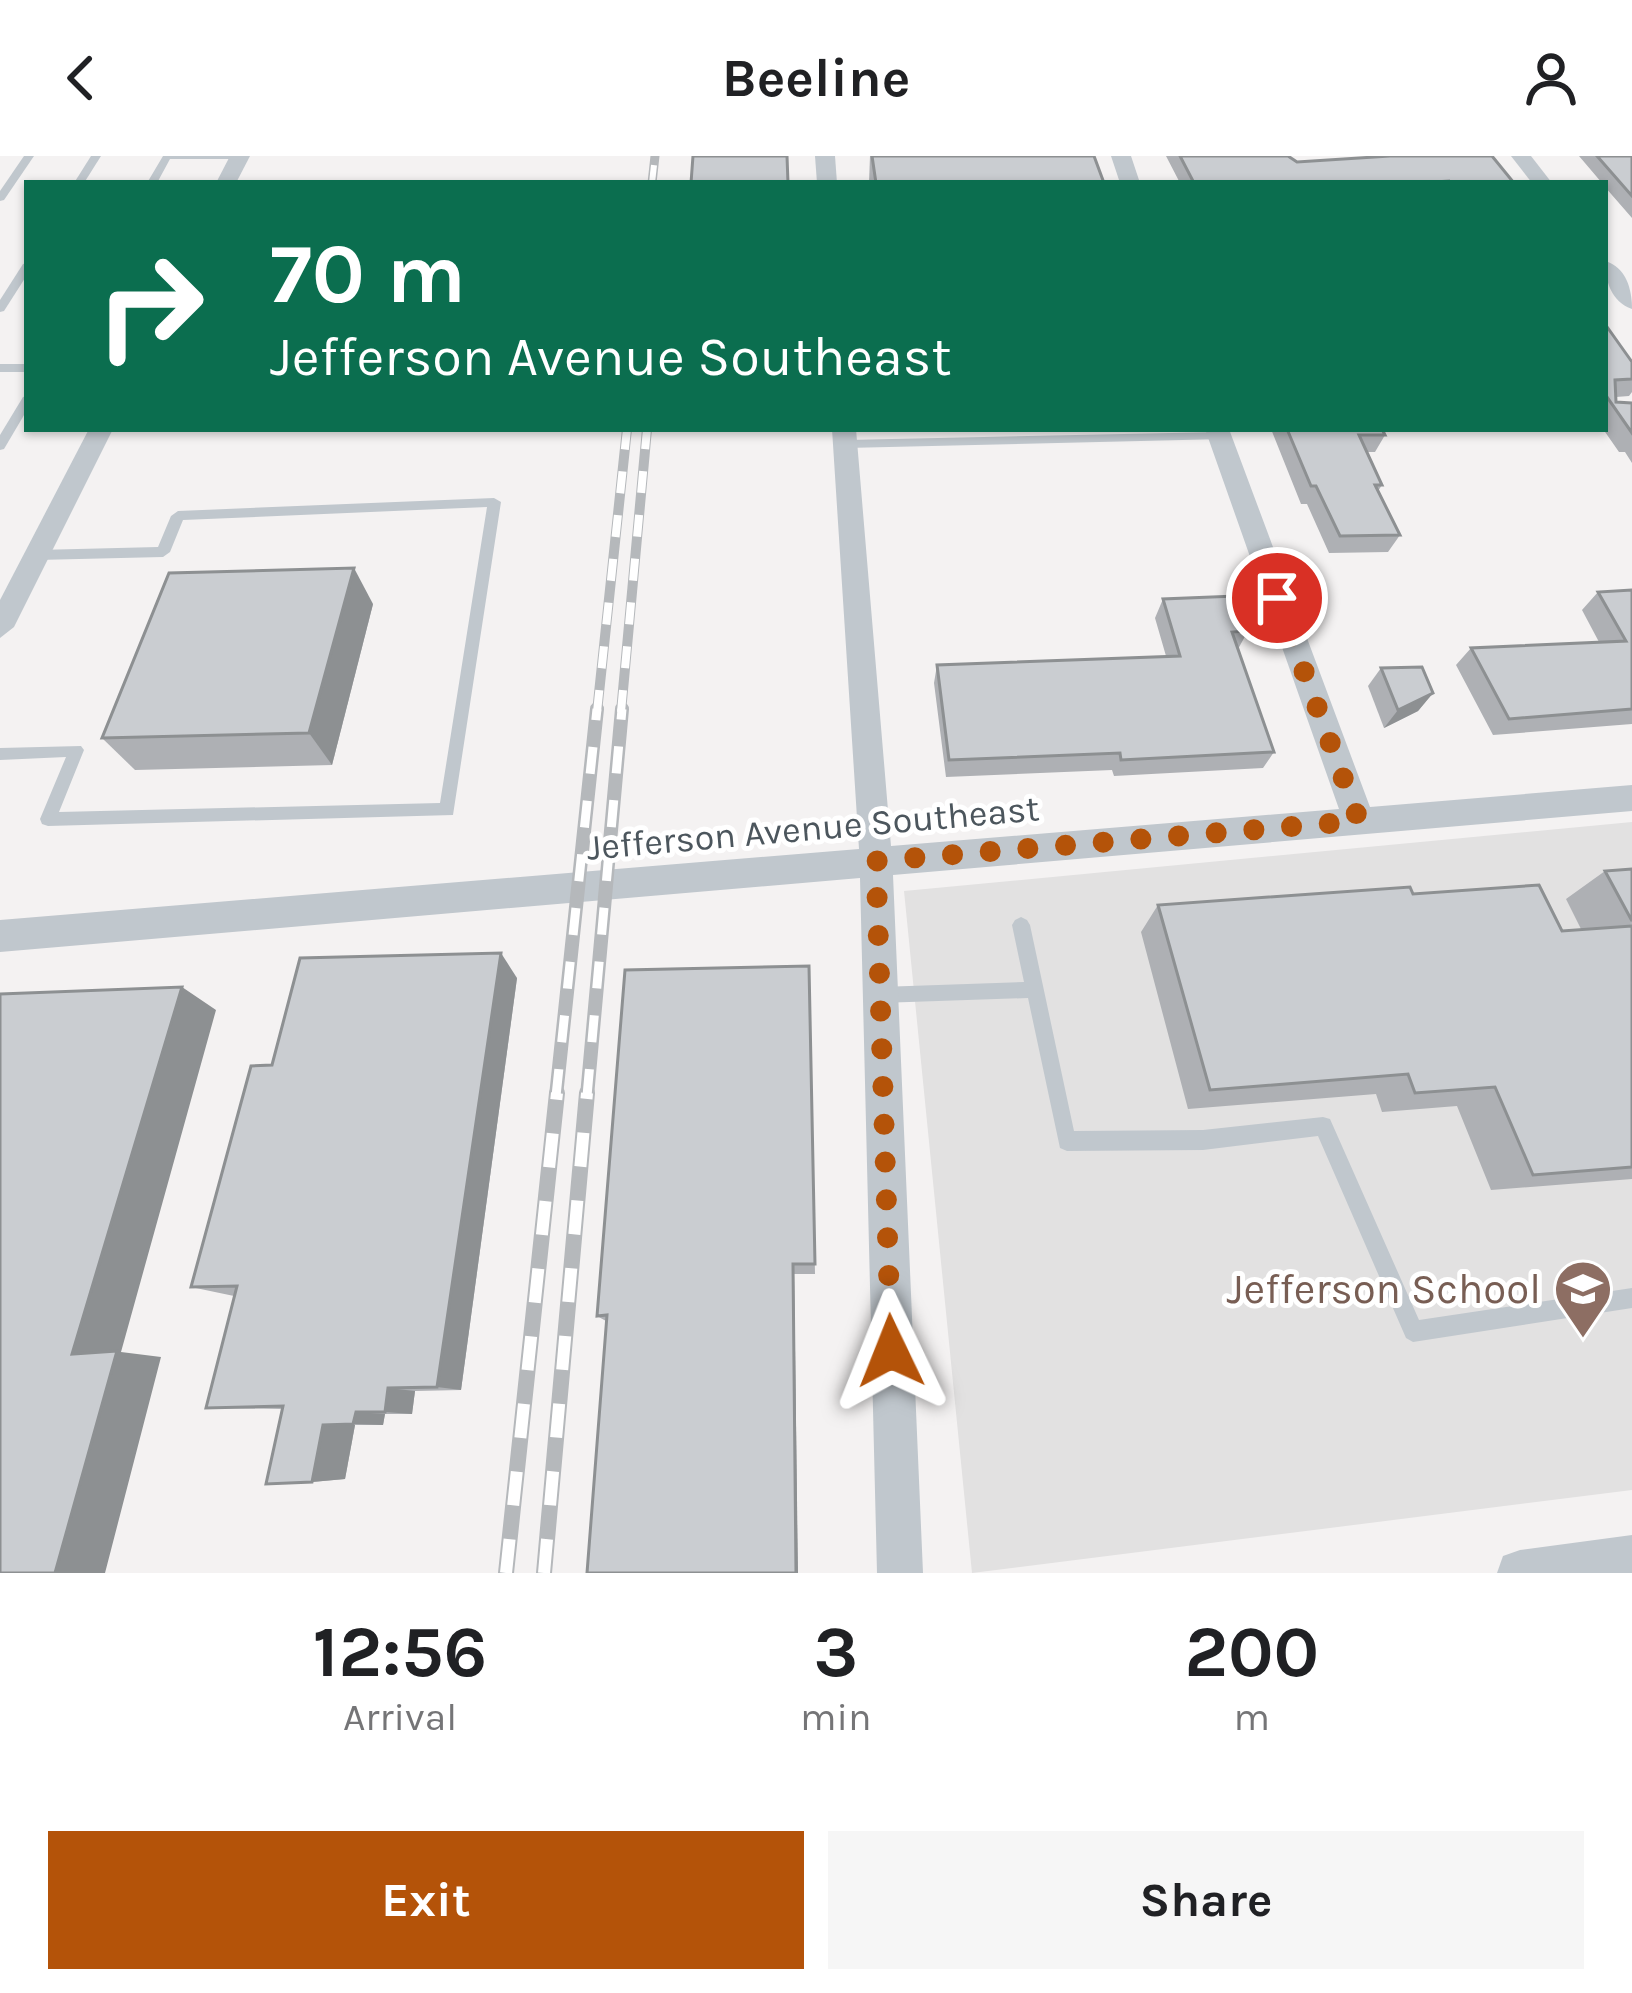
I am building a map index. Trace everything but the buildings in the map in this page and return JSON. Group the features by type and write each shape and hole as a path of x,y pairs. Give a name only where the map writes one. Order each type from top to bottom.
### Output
{"street":[{"path":"1521,156 1540,180"},
{"path":"1609,257 1632,302"},
{"path":"0,627 99,432"},
{"path":"1219,433 1359,821"},
{"path":"845,437 876,861 900,1573"},
{"name":"Jefferson Avenue Southeast","path":"0,937 1632,798"},
{"path":"1520,1573 1632,1558"}],"lane":[{"path":"0,198 29,156"},
{"path":"167,157 236,156"},
{"path":"0,309 24,271"},
{"path":"0,446 24,405"},
{"path":"845,437 1219,433"},
{"path":"0,754 76,750 48,819 447,810 494,502 178,516 164,552 37,555"},
{"path":"1021,926 1066,1141 1203,1140 1324,1126 1413,1331 1632,1298"},
{"path":"877,995 1034,990"}],"shaded area":[{"path":"1632,822 1632,1490 972,1573 904,891"}],"railway":[{"path":"652,180 655,156"},
{"path":"597,712 627,432"},
{"path":"621,712 647,432"},
{"path":"556,1096 597,709"},
{"path":"587,1096 622,709"},
{"path":"506,1573 557,1093"},
{"path":"544,1573 587,1093"}],"place":[{"name":"Jefferson School","path":"1583,1340"}],"route":[{"path":"891,1351 876,861 1359,821 1277,598"}]}
